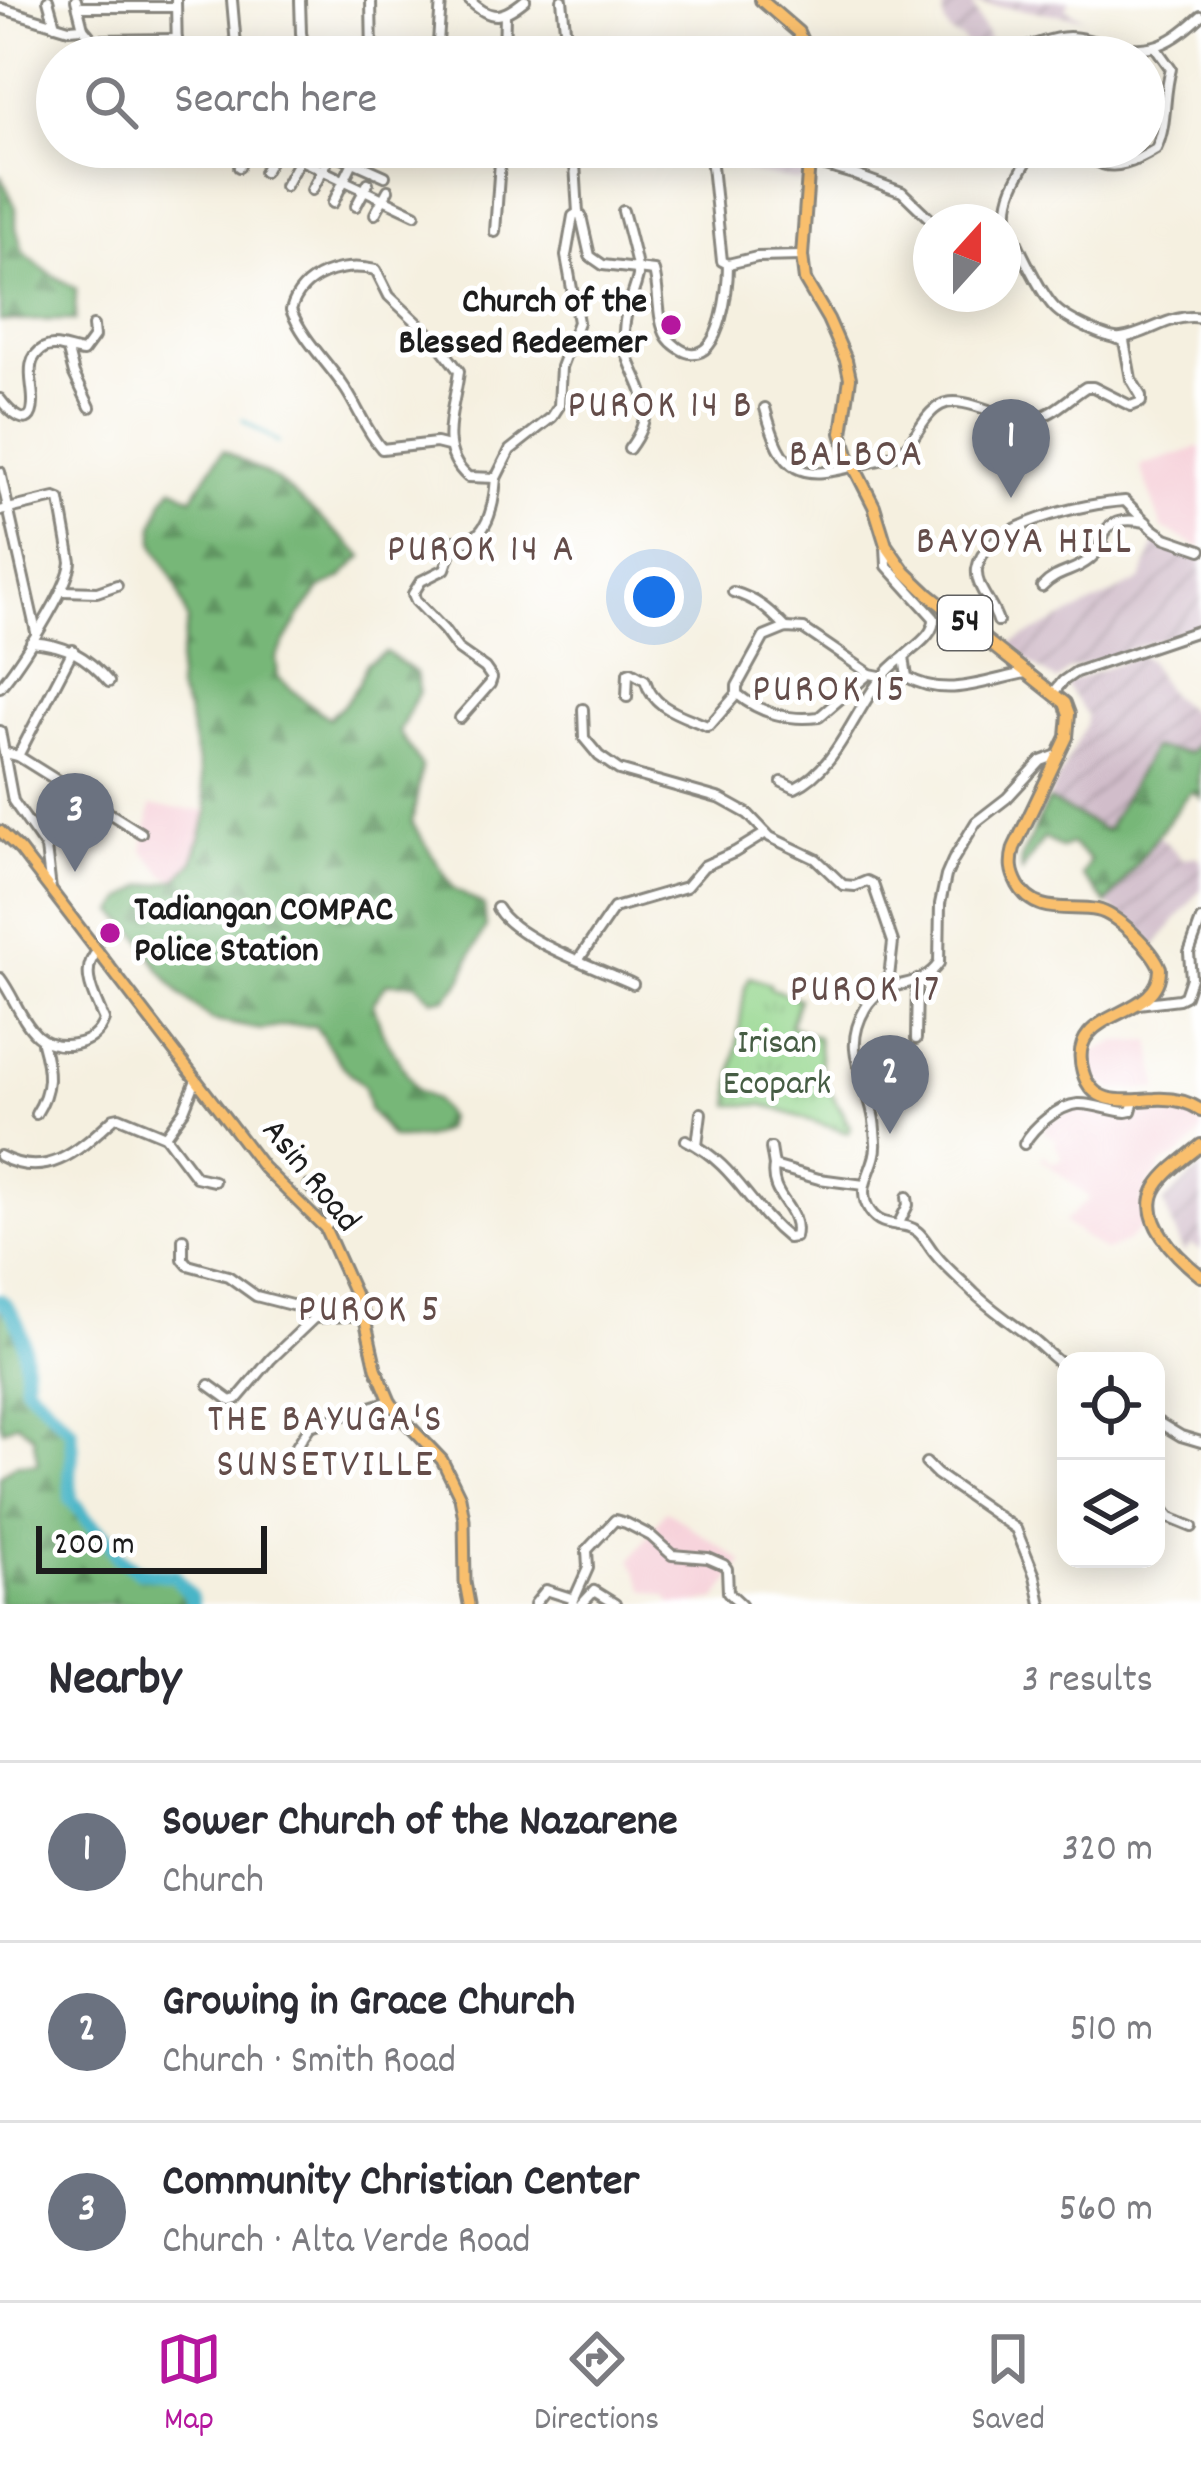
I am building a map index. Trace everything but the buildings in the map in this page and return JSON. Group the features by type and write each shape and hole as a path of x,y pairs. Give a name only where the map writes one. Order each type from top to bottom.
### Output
{"highway":[{"path":"761,0 800,36"},
{"name":"54","path":"808,168 802,256 805,280 846,360 850,390 842,434 886,545 929,595 1054,692"},
{"path":"1054,692 1065,703 1069,730 1014,848 1012,874 1035,902 1053,908 1100,910 1113,916 1158,960 1157,988 1104,1020 1086,1037 1081,1053 1084,1078 1094,1092 1113,1100 1156,1098 1201,1109"},
{"path":"1201,1145 1156,1186 1151,1202 1151,1213 1169,1246 1201,1276"}],"main road":[{"name":"Asin Road","path":"0,831 20,850 263,1167 325,1228 364,1315 376,1369 390,1401 452,1476 464,1519 469,1604"},
{"path":"1189,1267 1201,1285"}],"street":[{"path":"48,0 55,25"},
{"path":"232,0 235,36"},
{"path":"300,0 302,36"},
{"path":"371,0 372,36"},
{"path":"439,36 442,0"},
{"path":"469,0 485,14 497,16 525,0"},
{"path":"562,0 566,36"},
{"path":"76,29 77,3 176,3 177,36"},
{"path":"0,8 86,36"},
{"path":"504,36 505,14"},
{"path":"1165,43 1201,16"},
{"path":"1165,58 1171,69 1165,94"},
{"path":"265,172 267,168"},
{"path":"285,186 295,168"},
{"path":"312,190 323,168"},
{"path":"325,168 344,181 386,194 415,214"},
{"path":"333,202 350,168"},
{"path":"365,168 385,176"},
{"path":"496,232 500,168"},
{"path":"575,168 578,213 592,259 656,273 661,318 679,349 704,350 720,326 728,264"},
{"path":"712,168 722,261 802,256"},
{"path":"833,168 902,192 914,204"},
{"path":"765,408 778,450 787,461 816,474 904,451 944,404 964,404 1021,419 1056,410 1086,387 1131,406 1141,402 1131,380 1124,341 1060,313 1034,277 1010,223 1010,199 1022,168"},
{"path":"356,206 366,186"},
{"path":"375,214 386,194"},
{"path":"623,211 638,268 624,337 644,407 641,431 629,449"},
{"path":"460,718 492,678 458,649 413,594 421,580 445,569 455,542 465,543 481,533 492,512 496,478 510,450 559,406 561,367 578,322 566,256 573,215 578,213"},
{"path":"448,446 382,449 298,326 291,310 301,290 336,269 376,270 389,296 434,338 459,371 448,446 452,458 468,477 496,478"},
{"path":"1118,339 1180,318 1200,317"},
{"path":"0,400 12,414 28,416 33,409 29,376 39,352 48,346 83,352 94,338 94,326"},
{"path":"68,351 90,407"},
{"path":"0,472 33,637"},
{"path":"0,687 63,591 71,571 60,500 55,497 5,511"},
{"path":"998,621 977,570 984,554 1026,522 1121,501 1130,503 1166,538 1201,550"},
{"path":"1042,587 1052,576 1097,553 1111,524 1146,522"},
{"path":"737,694 772,714 819,717 846,691 904,657 929,633 934,618 886,566 886,545"},
{"path":"63,591 97,592 117,585"},
{"path":"733,592 752,598 786,628"},
{"path":"627,698 631,672 644,680 662,707 707,726 737,694 764,637 786,628 817,635 875,675"},
{"path":"1054,692 1076,672 1201,630"},
{"path":"33,637 85,657 109,682"},
{"path":"18,756 73,650"},
{"path":"904,657 907,677 940,689 1026,673"},
{"path":"782,782 795,788 806,783 830,756 875,675"},
{"path":"583,709 584,738 608,763 729,803 766,833 816,859 843,885 873,884 892,942 888,986"},
{"path":"0,731 16,808 46,848 51,891"},
{"path":"6,753 141,833"},
{"path":"1057,1361 984,1303 915,1230 881,1223 871,1213 863,1194 875,1158 874,1116 856,1065 856,1038 867,1005 888,986 917,982 939,963 946,876 976,822 1007,798 1041,761 1062,753"},
{"path":"0,776 10,780"},
{"path":"579,959 614,908 686,887 704,866 766,833"},
{"path":"497,908 511,926 633,984"},
{"path":"1137,1004 1185,996 1189,953 1201,920"},
{"path":"42,1042 74,1045 99,1031 104,1020 87,968 98,952"},
{"path":"0,978 42,1042 50,1076 36,1114"},
{"path":"916,1039 917,982"},
{"path":"165,1136 189,1101 197,1078"},
{"path":"1024,1144 1037,1124 1071,1106 1126,1112 1134,1102"},
{"path":"697,1145 701,1113"},
{"path":"0,1156 42,1166 76,1152 119,1117 165,1136 196,1177 214,1181"},
{"path":"686,1140 724,1165 766,1220 792,1238 797,1228 793,1214 776,1193 771,1148"},
{"path":"775,1166 864,1185"},
{"path":"309,1186 328,1212 331,1220 325,1228"},
{"path":"898,1226 908,1197"},
{"path":"183,1239 183,1259 188,1265 228,1276 256,1296 308,1309 314,1318"},
{"path":"209,1385 231,1401 237,1400 314,1318 364,1315"},
{"path":"291,1455 302,1435 320,1421 390,1401"},
{"path":"1165,1426 1201,1442"},
{"path":"926,1462 1016,1529 1036,1576 1041,1604"},
{"path":"1165,1512 1192,1527"},
{"path":"576,1602 588,1568 587,1550 612,1521 619,1520 651,1536 672,1555 708,1558 724,1565 728,1592 741,1604"},
{"path":"535,1604 546,1590 576,1602"},
{"path":"576,1602 593,1591 615,1604"}],"shaded area":[{"path":"943,0 1070,0 1066,9 1085,18 971,3 988,36 954,36 944,22"},
{"path":"744,168 803,168 802,182"},
{"path":"1201,447 1201,548 1162,528 1140,466"},
{"path":"1156,540 1201,556 1201,626 1068,670 1057,681 1006,646 1141,580"},
{"path":"1139,655 1148,660 1170,695 1201,720 1201,739 1190,753 1152,749 1107,831 1048,800 1087,716 1065,684"},
{"path":"151,806 208,811 194,862 177,879 165,875 143,850"},
{"path":"1159,836 1183,859 1196,856 1201,861 1201,889 1154,947 1107,904"},
{"path":"1151,1041 1159,1089 1114,1090 1088,1071 1084,1056 1116,1042"},
{"path":"1076,1106 1132,1113 1146,1107 1185,1108 1201,1117 1201,1133 1194,1142 1160,1165 1152,1180 1141,1204 1148,1223 1109,1250 1064,1222 1090,1198 1041,1158 1045,1155 1057,1162 1063,1158 1057,1139 1045,1133 1044,1124"},
{"path":"1201,1168 1201,1251 1191,1245 1184,1253 1163,1203"},
{"path":"666,1510 743,1562 717,1599 671,1604 668,1597 645,1590 631,1560"}],"green space":[{"path":"0,174 16,208 23,252 76,289 75,320 0,321"},
{"path":"223,450 277,480 363,556 341,578 320,589 299,617 276,658 278,677 329,718 358,685 366,664 386,652 416,673 419,691 399,732 422,767 412,823 454,889 484,906 486,927 463,978 446,998 432,999 416,983 387,983 373,1003 382,1032 416,1089 435,1100 447,1117 444,1130 425,1138 392,1138 369,1109 364,1086 341,1064 315,1026 262,1030 211,1020 180,994 142,939 115,912 145,885 177,879 193,862 208,811 187,711 177,689 188,621 176,584 154,544 154,526 173,487 192,498"},
{"path":"1201,739 1201,798 1193,791 1187,796 1107,904 1082,876 1090,860 1071,844 1061,848 1044,838 1022,871 1020,862 1048,800 1106,831 1152,748 1189,753"},
{"name":"Irisan Ecopark","path":"750,977 799,999 790,1026 818,1037 822,1076 850,1127 848,1133 764,1105 731,1105"},
{"path":"0,1300 20,1328 26,1385 71,1430 71,1499 106,1536 118,1557 138,1571 175,1576 192,1604 0,1604 0,1476 15,1464 38,1464 33,1436 17,1423 3,1430 0,1420"}],"waterway":[{"path":"243,420 278,442"},
{"path":"0,1300 19,1328 26,1385 71,1430 71,1499 106,1536 118,1557 138,1571 175,1576 192,1604"}],"place":[{"name":"Church of the Blessed Redeemer","path":"671,325"},
{"name":"Sower Church of the Nazarene","path":"1011,498"},
{"name":"Community Christian Center","path":"75,872"},
{"name":"Tadiangan COMPAC Police Station","path":"110,933"},
{"name":"Growing in Grace Church","path":"890,1134"}],"district":[{"name":"PUROK 14 B","path":"661,408"},
{"name":"BALBOA","path":"857,457"},
{"name":"BAYOYA HILL","path":"1025,544"},
{"name":"PUROK 14 A","path":"482,552"},
{"name":"PUROK 15","path":"830,692"},
{"name":"PUROK 17","path":"866,992"},
{"name":"PUROK 5","path":"370,1312"},
{"name":"THE BAYUGA'S SUNSETVILLE","path":"326,1444"}]}
